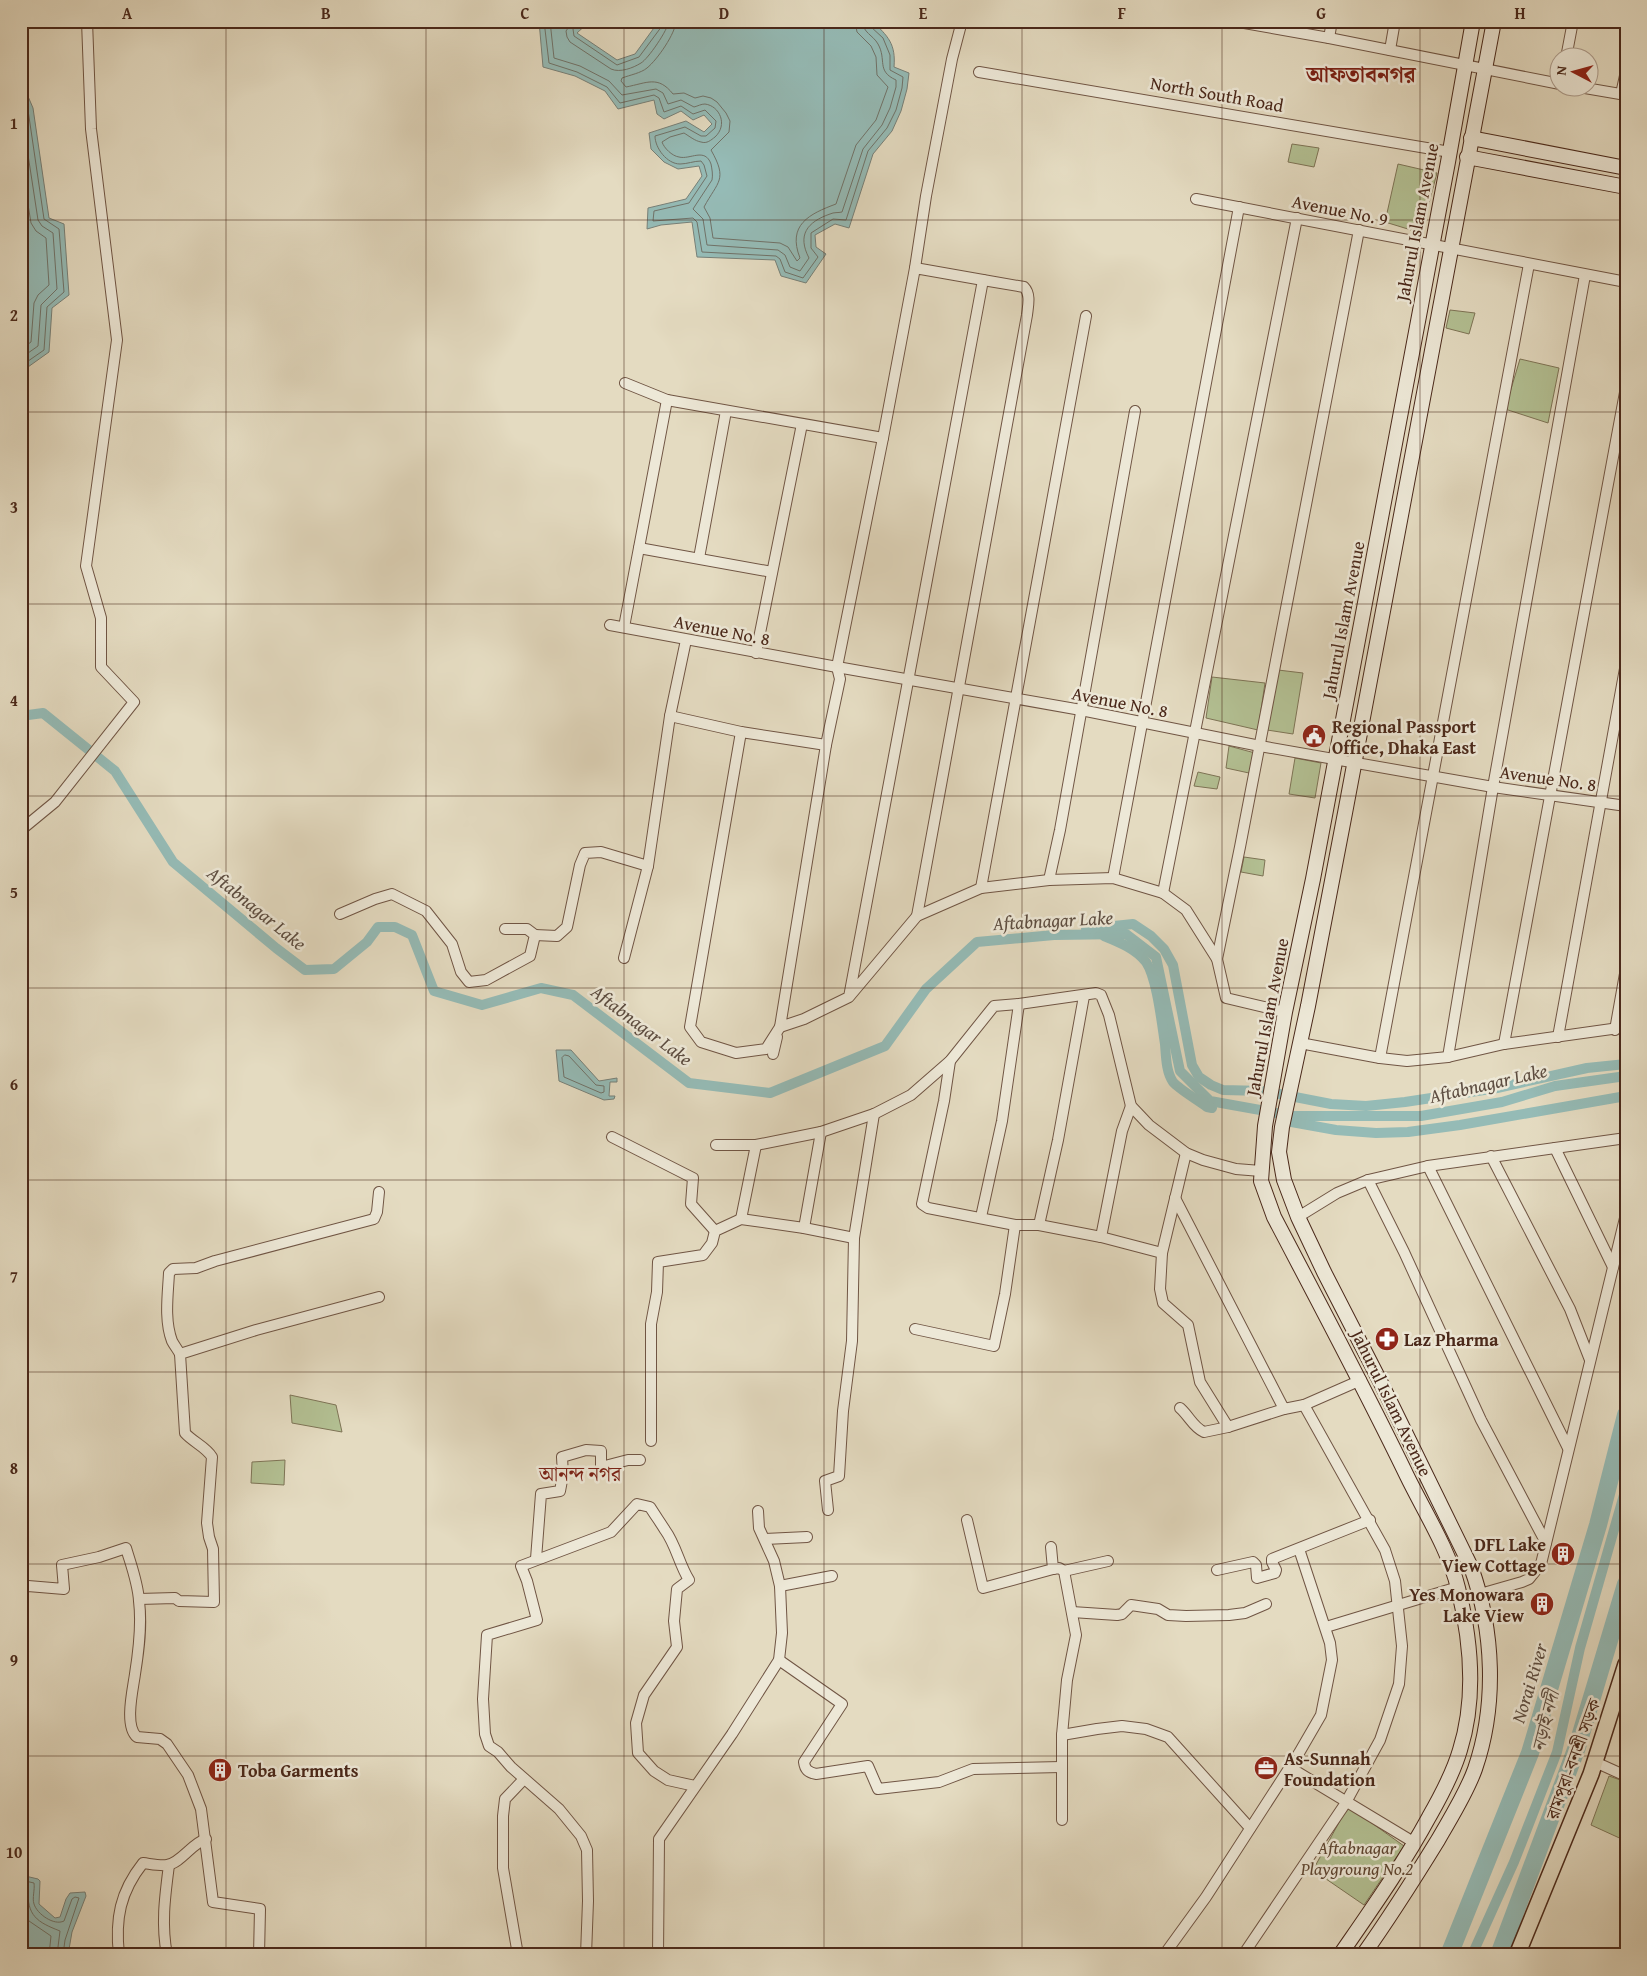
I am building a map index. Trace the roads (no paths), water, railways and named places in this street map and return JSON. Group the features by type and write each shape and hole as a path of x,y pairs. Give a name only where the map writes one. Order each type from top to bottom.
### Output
{"main road":[{"name":"রামপুরা-বনশ্রী সড়ক","path":"1517,1955 1595,1762 1626,1664"},
{"name":"রামপুরা-বনশ্রী সড়ক","path":"1509,1955 1554,1866"}],"street":[{"path":"21,830 55,802 134,702 101,667 101,618 86,566 117,340 91,129 87,21"},
{"path":"773,1054 780,1026 826,745 840,679 837,668 883,438 952,59 962,21"},
{"path":"1233,21 1270,25 1550,82"},
{"path":"1329,38 1332,21"},
{"path":"1390,50 1395,21"},
{"name":"Jahurul Islam Avenue","path":"1340,1955 1395,1876 1448,1782 1461,1749 1468,1718 1469,1657 1458,1587 1444,1552 1360,1380 1274,1217 1261,1181 1261,1171 1265,1126 1285,1012 1313,879 1473,21"},
{"name":"Jahurul Islam Avenue","path":"1363,1955 1451,1818 1475,1770 1485,1732 1489,1698 1488,1650 1480,1594 1471,1567 1298,1217 1282,1174 1280,1152 1282,1127 1355,762 1494,21"},
{"path":"1568,48 1573,21"},
{"path":"1600,91 1624,95 1626,71"},
{"name":"North South Road","path":"979,72 1450,152"},
{"path":"1471,138 1626,168"},
{"path":"1467,157 1626,187"},
{"name":"Avenue No. 9","path":"1196,200 1626,282"},
{"path":"1113,878 1239,207"},
{"path":"1163,893 1297,218"},
{"path":"1217,959 1359,230"},
{"path":"1380,1058 1529,264"},
{"path":"915,268 1024,287 1027,290 1028,296 1027,315 917,916"},
{"path":"1448,1057 1493,787 1585,274"},
{"path":"848,997 983,280"},
{"path":"981,888 1086,316"},
{"path":"625,383 667,400 883,438"},
{"path":"1504,1044 1626,387"},
{"path":"624,628 667,400"},
{"path":"700,558 726,411"},
{"path":"1049,880 1136,411"},
{"path":"756,653 802,424"},
{"path":"639,548 772,572"},
{"name":"Avenue No. 8","path":"610,625 837,668 1081,710 1260,746 1493,787 1626,806"},
{"path":"624,958 648,866 670,716 686,640"},
{"path":"1558,1037 1626,663"},
{"path":"670,716 741,732 826,745"},
{"path":"741,732 690,1027 701,1042 736,1053 766,1049 780,1026 804,1019 848,997 917,916 981,888 1049,880 1113,878 1163,893 1186,910 1217,959 1226,998 1285,1012"},
{"path":"505,929 527,929 535,935 556,936 567,927 580,865 585,853 601,852 648,866"},
{"path":"340,914 392,894 426,911 452,944 461,972 469,982 486,980 530,956 535,935"},
{"path":"1615,1030 1626,968"},
{"path":"716,1145 756,1145 821,1132 874,1114 911,1095 950,1061 994,1006 1096,993 1101,995 1105,1002 1131,1106 1149,1125 1186,1153 1203,1160 1236,1168 1261,1171"},
{"path":"1039,1225 1058,1140 1084,996"},
{"path":"981,1217 1002,1121 1019,1004"},
{"path":"1300,1043 1380,1058 1407,1061 1448,1057 1504,1044 1626,1027"},
{"path":"950,1061 944,1101 922,1204 928,1208 1015,1225 1039,1225 1101,1237 1162,1253"},
{"path":"1101,1237 1122,1131 1131,1106"},
{"path":"828,1510 826,1481 839,1476 843,1411 852,1341 854,1238 874,1114"},
{"path":"804,1228 821,1132"},
{"path":"612,1137 693,1178 691,1204 715,1231"},
{"path":"1298,1217 1337,1193 1368,1180 1428,1166 1626,1138"},
{"path":"741,1219 756,1145"},
{"path":"1555,1148 1613,1267"},
{"path":"1186,1153 1162,1253 1160,1289 1163,1303 1188,1326 1200,1382 1228,1427"},
{"path":"1491,1156 1570,1310 1590,1360"},
{"path":"1428,1166 1568,1448"},
{"path":"1368,1180 1404,1252 1481,1420 1546,1542"},
{"path":"139,1599 175,1598 178,1600 214,1602 213,1549 207,1523 212,1457 209,1452 192,1441 185,1433 180,1354 172,1341 169,1322 167,1297 169,1273 173,1269 196,1268 214,1261 374,1219 377,1212 379,1192"},
{"path":"1175,1198 1284,1409"},
{"path":"1480,1594 1529,1579 1541,1564 1626,1214"},
{"path":"715,1231 741,1219 804,1228 854,1238"},
{"path":"915,1329 994,1346 1005,1294 1015,1225"},
{"path":"651,1442 651,1324 658,1262 703,1254 712,1243 715,1231"},
{"path":"180,1354 256,1330 379,1297"},
{"path":"1180,1408 1188,1415 1195,1428 1204,1432 1304,1405 1360,1380"},
{"path":"1242,1955 1347,1802 1380,1740 1400,1684 1402,1646 1395,1581 1385,1550 1370,1520 1304,1405"},
{"path":"536,1559 541,1494 560,1491 562,1456 586,1450 601,1451 601,1466 628,1460 640,1460"},
{"path":"586,1955 587,1850 581,1836 559,1810 524,1779 498,1752 489,1746 485,1734 483,1699 488,1635 537,1620 527,1580 521,1566 611,1532 637,1504 650,1507 666,1530 689,1580 677,1589 674,1621 678,1647 644,1695 636,1723 638,1753 654,1771 668,1780 695,1786"},
{"path":"658,1955 659,1839 732,1734 779,1660 782,1633 780,1586 774,1561 759,1528 758,1511"},
{"path":"967,1520 983,1588 1053,1569 1060,1568 1064,1571 1108,1561"},
{"path":"1217,1570 1253,1562 1256,1565 1256,1576 1258,1578 1276,1571 1272,1559 1370,1520"},
{"path":"765,1539 808,1537"},
{"path":"1051,1547 1053,1569"},
{"path":"21,1588 28,1586 64,1589 62,1565 99,1557 126,1548 139,1599 140,1639 130,1704 131,1725 137,1737 160,1739 167,1744 188,1775 201,1808 213,1902 260,1909 259,1955"},
{"path":"1164,1955 1206,1897 1321,1715 1332,1660 1326,1627 1299,1549"},
{"path":"1062,1820 1062,1735 1068,1680 1076,1635 1064,1571"},
{"path":"780,1586 832,1576"},
{"path":"1326,1627 1458,1587"},
{"path":"1072,1612 1117,1615 1122,1614 1131,1605 1158,1609 1168,1615 1229,1615 1245,1613 1266,1604"},
{"path":"779,1660 842,1704 804,1762 808,1772 816,1774 868,1766 878,1789 939,1782 973,1769 1061,1767"},
{"path":"1062,1735 1096,1728 1122,1726 1146,1729 1168,1738 1250,1828"},
{"path":"1595,1762 1626,1776"},
{"path":"1289,1768 1415,1843"},
{"path":"518,1955 502,1868 503,1816 505,1799 524,1779"},
{"path":"119,1955 117,1931 120,1908 138,1869 143,1863 169,1865 188,1852 197,1842 206,1839"},
{"path":"167,1955 163,1908 169,1865"}],"water":[{"path":"539,21 590,21 577,33 617,60 635,54 659,21 872,21 890,41 894,52 894,67 909,73 907,89 901,111 892,131 873,154 849,228 835,224 815,235 816,247 826,254 806,283 781,276 775,260 697,257 692,222 661,225 647,229 648,208 686,199 702,176 699,166 678,169 664,162 651,149 649,133 686,121 704,132 712,124 704,115 693,120 681,111 664,119 657,114 654,100 618,109 605,91 575,76 543,67"},
{"path":"21,80 33,108 49,218 64,224 69,295 52,308 49,352 21,372"},
{"path":"556,1050 571,1050 599,1081 617,1078 617,1082 610,1082 609,1096 615,1096 614,1099 604,1100 559,1081"},
{"path":"21,1875 40,1881 39,1904 55,1918 60,1917 70,1893 85,1892 86,1896 72,1932 68,1955 21,1955"}],"waterway":[{"name":"Aftabnagar Lake","path":"21,716 43,713 115,771 173,862 305,970 334,969 367,942 378,927 395,927 412,935 434,991 482,1005 541,988 573,995 689,1083 770,1093 885,1046 926,989 977,942 1054,935 1126,934 1156,957 1180,1071 1210,1101 1293,1116 1421,1116 1502,1102 1555,1086 1626,1076"},
{"path":"1086,929 1133,924 1151,936 1164,949 1173,965 1192,1065 1199,1077 1223,1090 1264,1091 1331,1104 1366,1106 1497,1088 1587,1068 1626,1064"},
{"path":"1104,936 1121,943 1142,957 1146,962 1156,990 1169,1074 1173,1082 1184,1092 1207,1107 1212,1108"},
{"path":"1286,1121 1336,1130 1376,1133 1408,1132 1460,1125 1626,1096"},
{"name":"Norai River","path":"1449,1955 1530,1753 1598,1525 1626,1415"},
{"name":"নড়াই নদী","path":"1472,1955 1514,1862 1557,1752 1580,1648 1626,1488"},
{"name":"Norai River","path":"1499,1955 1577,1747 1626,1584"}],"place":[{"name":"Regional Passport Office, Dhaka East","path":"1314,736"},
{"name":"Laz Pharma","path":"1387,1339"},
{"name":"DFL Lake View Cottage","path":"1563,1554"},
{"name":"Yes Monowara Lake View","path":"1542,1604"},
{"name":"As-Sunnah Foundation","path":"1266,1768"},
{"name":"Toba Garments","path":"220,1770"}],"district":[{"name":"আফতাবনগর","path":"1361,74"},
{"name":"আনন্দ নগর","path":"580,1473"}],"park label":[{"name":"Aftabnagar Playgroung No.2","path":"1357,1857"}]}
